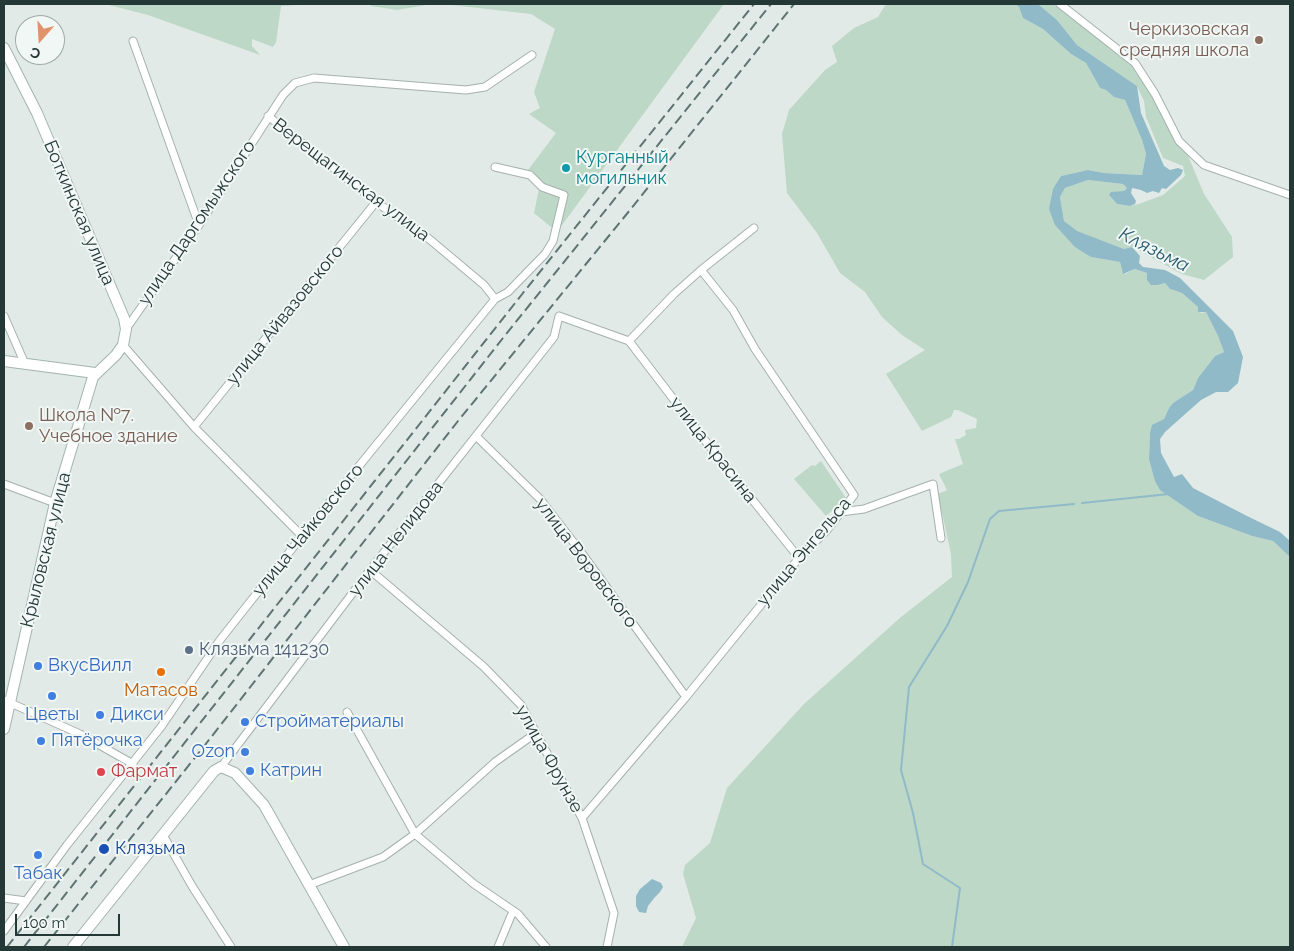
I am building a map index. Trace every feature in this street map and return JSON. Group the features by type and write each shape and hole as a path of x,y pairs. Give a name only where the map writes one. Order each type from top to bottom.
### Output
{"street":[{"path":"1060,4 1134,63 1156,94 1179,141 1204,165 1290,195"},
{"path":"133,41 199,225"},
{"name":"Боткинская улица","path":"4,48 37,113 124,318 126,329 123,345 108,363 95,373"},
{"name":"Верещагинская улица","path":"494,299 484,285 428,238 376,202 268,116 282,95 295,83 314,78 466,90 486,87 532,55"},
{"name":"улица Даргомыжского","path":"126,329 199,225 268,116"},
{"name":"улица Чайковского","path":"4,931 67,845 161,727 220,640 302,536 494,299 508,292 545,254 553,241 564,195 542,187 530,176 495,166"},
{"name":"улица Айвазовского","path":"194,427 376,202"},
{"path":"629,341 674,294 754,228"},
{"name":"улица Энгельса","path":"582,818 686,697 799,558 827,530 854,495 755,350 733,310 701,270"},
{"path":"4,316 25,364"},
{"name":"улица Нелидова","path":"73,947 214,771 221,766 370,570 477,437 554,337 559,316 629,341"},
{"name":"улица Красина","path":"629,341 707,443 799,558"},
{"path":"123,345 194,427 302,536"},
{"path":"4,361 95,373"},
{"name":"Крыловская улица","path":"4,728 7,701 56,503 95,373"},
{"name":"улица Воровского","path":"477,437 540,499 581,552 686,697"},
{"path":"4,484 56,503"},
{"path":"841,512 864,509 933,484 941,538"},
{"name":"улица Фрунзе","path":"370,570 484,667 521,705 582,818 614,913 607,947"},
{"path":"7,701 91,740 133,764"},
{"path":"348,712 415,834 474,884 518,914 546,947"},
{"path":"309,885 383,858 415,834 496,762 536,733"},
{"path":"221,766 235,772 264,805 344,947"},
{"path":"164,835 192,886 231,947"},
{"path":"4,898 26,901"},
{"path":"498,947 514,911"}],"green space":[{"path":"105,4 316,4 281,6 276,42 273,47 252,39 252,46 260,55 148,15"},
{"path":"371,4 432,4 397,10 371,6"},
{"path":"443,4 724,4 557,232 534,213 540,184 528,170 556,133 529,114 540,108 534,92 555,29 531,14"},
{"path":"886,4 1015,4 1019,7 1023,18 1043,29 1071,54 1086,63 1100,88 1106,90 1114,97 1125,100 1146,154 1142,175 1104,173 1088,170 1061,176 1050,209 1091,257 1120,262 1122,271 1125,274 1135,269 1147,273 1158,285 1165,283 1170,289 1182,293 1198,307 1201,313 1206,312 1224,352 1215,356 1198,378 1193,390 1173,403 1164,419 1150,433 1149,459 1198,516 1252,536 1273,541 1290,557 1290,947 682,947 696,918 683,874 685,865 710,843 727,788 804,704 901,617 952,577 951,554 938,494 947,490 939,474 963,464 955,439 966,435 965,430 976,428 977,419 954,410 951,417 922,431 886,374 925,350 902,335 882,317 865,292 840,273 817,233 787,193 782,134 789,110 825,70 837,62 832,46 854,28 878,17"},
{"path":"1038,4 1058,4 1135,63 1179,134 1204,194 1232,237 1233,257 1204,280 1182,274 1132,247 1124,249 1076,231 1064,221 1060,197 1065,188 1088,180 1123,184 1127,188 1123,192 1109,195 1117,204 1130,206 1163,195 1185,176 1183,166 1163,158 1146,117 1144,101 1137,86 1077,45 1057,20"},
{"path":"821,461 846,498 826,516 794,479 812,465 815,466"}],"water":[{"path":"1015,4 1038,4 1057,20 1077,45 1137,86 1141,113 1164,166 1170,170 1178,168 1183,170 1181,175 1166,189 1162,188 1159,193 1153,191 1147,193 1132,188 1131,193 1136,201 1135,204 1130,206 1117,204 1109,195 1111,192 1124,191 1127,188 1123,184 1088,180 1065,188 1060,197 1064,221 1077,231 1124,249 1132,247 1140,256 1139,263 1143,267 1165,270 1180,278 1233,331 1243,357 1238,383 1228,392 1216,392 1201,400 1165,432 1160,439 1161,453 1174,477 1182,474 1193,488 1280,532 1290,541 1290,557 1273,541 1252,536 1198,516 1160,490 1155,481 1149,459 1152,425 1164,419 1173,403 1193,390 1198,378 1215,356 1224,352 1206,312 1198,312 1198,307 1182,293 1170,289 1165,283 1151,285 1147,280 1147,273 1135,269 1123,274 1120,262 1091,257 1075,247 1055,225 1049,209 1053,189 1061,176 1088,170 1104,173 1142,175 1146,154 1125,100 1114,97 1106,90 1100,88 1086,63 1071,54 1043,29 1023,18 1019,7"},
{"path":"652,879 661,883 663,887 648,906 646,913 639,912 636,906 636,896 640,889"}],"waterway":[{"path":"1082,503 1169,494"},
{"path":"952,947 960,888 923,864 913,813 901,770 909,687 947,626 968,582 990,519 999,511 1074,504"}],"railway":[{"path":"7,947 523,293 754,4"},
{"path":"24,947 503,338 771,4"},
{"path":"44,947 205,745 458,421 630,210 794,4"}],"place":[{"name":"Черкизовская средняя школа","path":"1259,40"},
{"name":"Курганный могильник","path":"566,168"},
{"name":"Школа №7. Учебное здание","path":"29,426"},
{"name":"Клязьма 141230","path":"189,650"},
{"name":"ВкусВилл","path":"38,666"},
{"name":"Матасов","path":"161,672"},
{"name":"Цветы","path":"52,696"},
{"name":"Дикси","path":"100,715"},
{"name":"Стройматериалы","path":"245,722"},
{"name":"Пятёрочка","path":"41,741"},
{"name":"Ozon","path":"245,752"},
{"name":"Катрин","path":"250,771"},
{"name":"Фармат","path":"101,772"},
{"name":"Клязьма","path":"104,849"},
{"name":"Табак","path":"38,855"}]}
